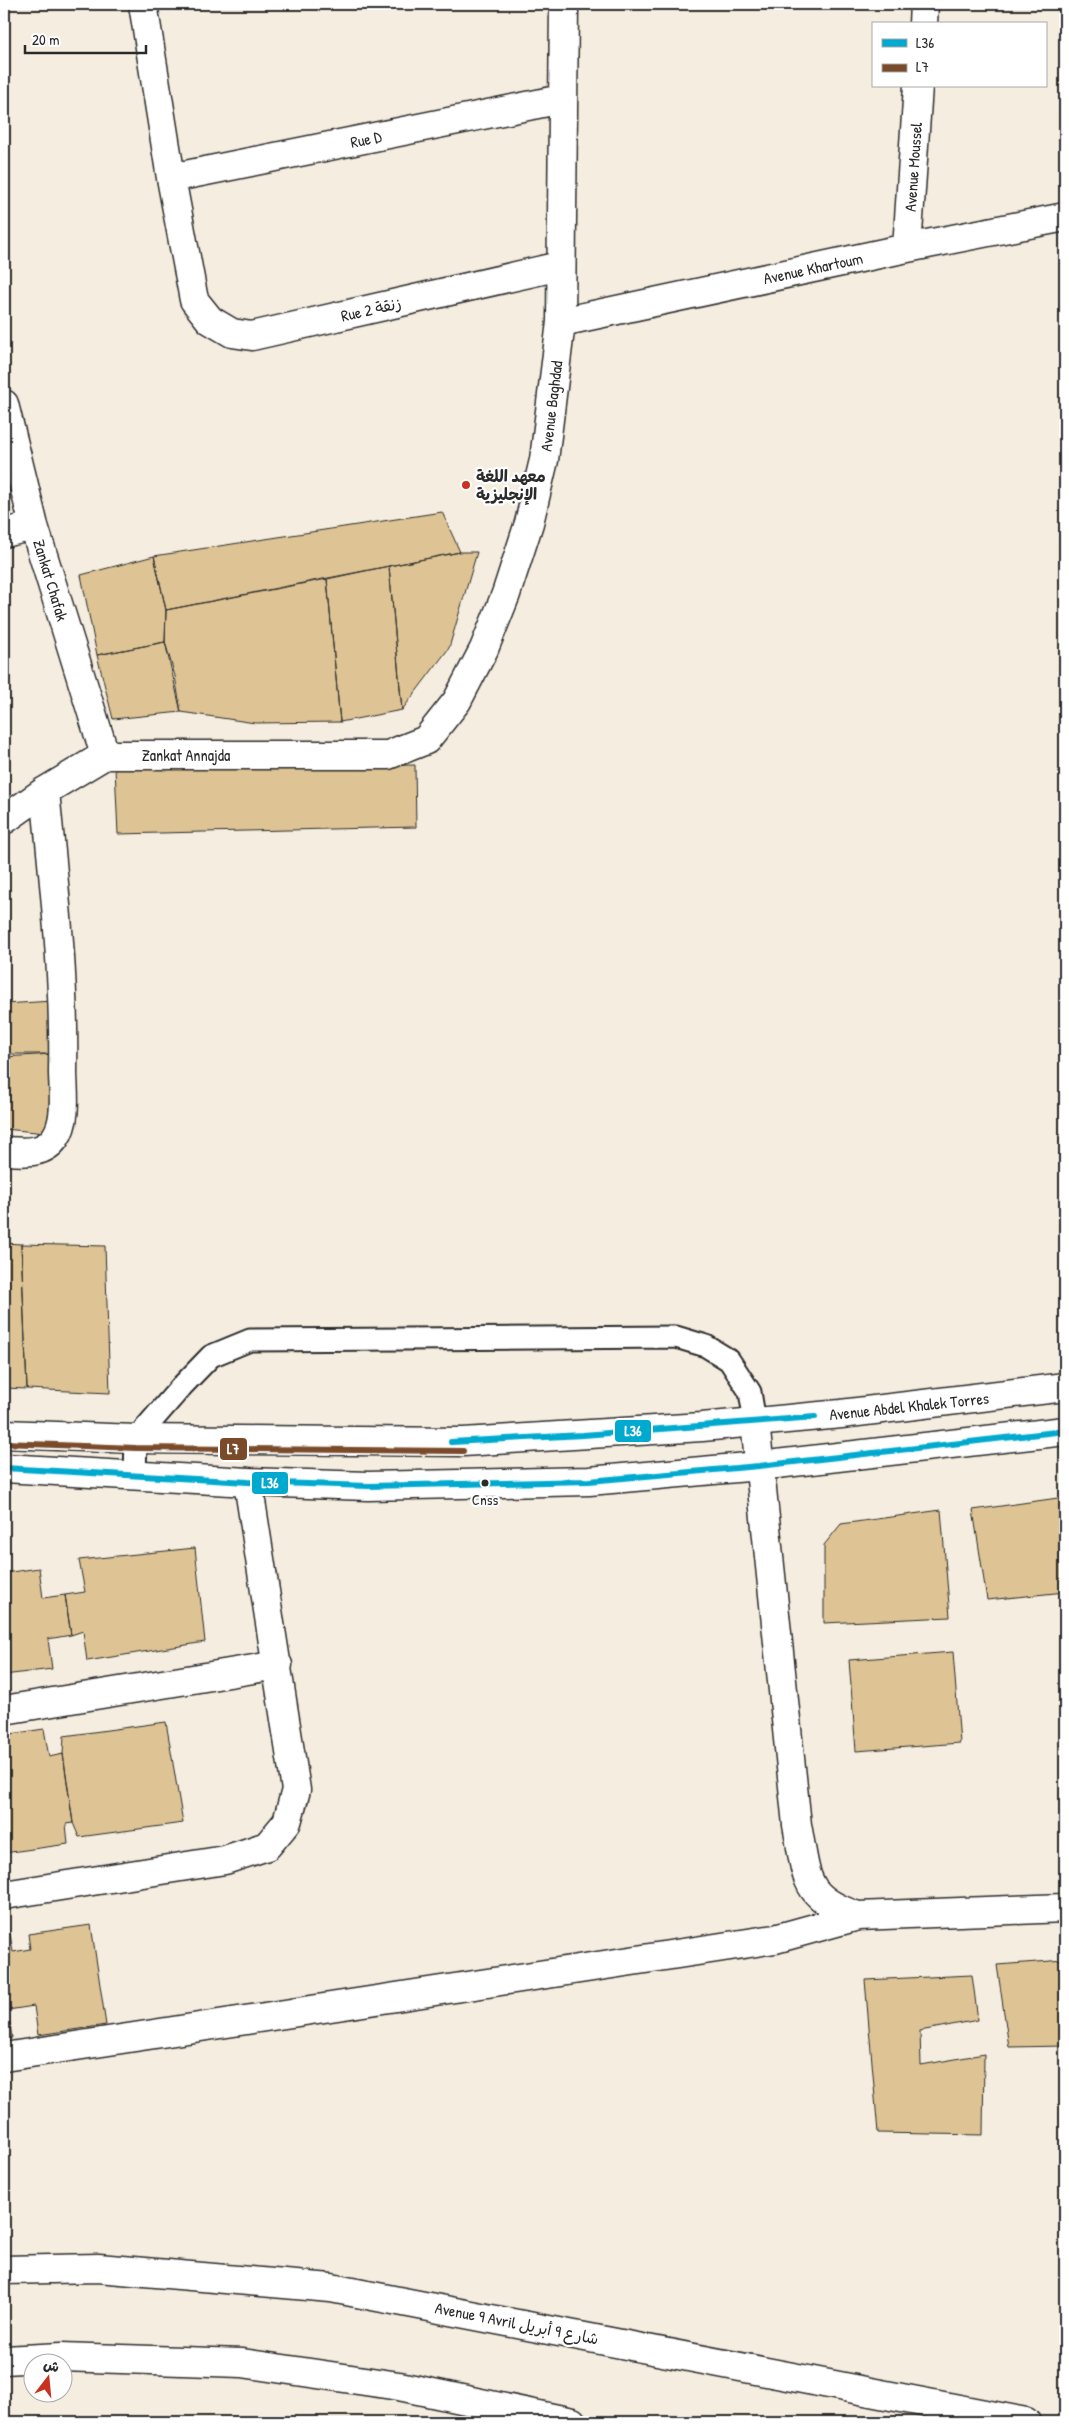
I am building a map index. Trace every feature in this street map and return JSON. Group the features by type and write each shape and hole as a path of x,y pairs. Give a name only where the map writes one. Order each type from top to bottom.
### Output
{"main road":[{"path":"145,4 171,178"},
{"name":"Avenue Baghdad","path":"388,755 426,740 458,701 484,649 506,594 526,532 540,478 561,322 560,266 564,4"},
{"path":"923,22 924,4"},
{"name":"Avenue Moussel","path":"908,248 918,88"},
{"name":"Rue D","path":"171,178 562,99"},
{"name":"Rue 2 زنقة","path":"171,178 194,300 210,320 232,333 252,336 560,266"},
{"name":"Avenue Khartoum","path":"561,322 908,248 1065,217"},
{"name":"Zankat Chafak","path":"4,404 34,526 105,755"},
{"path":"4,533 34,526"},
{"name":"Zankat Annajda","path":"4,820 44,790 105,755 388,755"},
{"path":"4,1150 29,1152 46,1148 56,1136 63,1116 64,1012 59,926 44,790"},
{"name":"Avenue Abdel Khalek Torres","path":"4,1434 136,1439 463,1442 755,1422 841,1414 1065,1387"},
{"path":"755,1422 797,1825 808,1881 820,1899 837,1910 858,1916"},
{"path":"4,1468 248,1482 368,1486 589,1481 759,1466 1065,1431"},
{"path":"4,1895 225,1860 267,1846 288,1822 296,1790 248,1482"},
{"path":"4,1710 278,1665"},
{"path":"4,2056 775,1939 858,1916 1065,1908"},
{"name":"Avenue 9 Avril شارع 9 أبريل","path":"4,2270 98,2268 331,2288 1026,2422"},
{"path":"4,2360 60,2358 242,2363 399,2386 572,2422"}],"lane":[{"path":"135,1475 136,1439 211,1356 250,1340 676,1337 706,1346 729,1360 750,1392 755,1422"}],"building":[{"path":"442,512 460,552 166,610 154,556"},
{"path":"460,552 477,552 449,648 402,710 389,566"},
{"path":"154,556 166,610 165,642 97,655 81,575"},
{"path":"389,566 402,710 340,722 327,579"},
{"path":"327,579 340,722 255,723 181,712 175,676 165,642 166,610"},
{"path":"165,642 181,712 113,719 97,655"},
{"path":"415,765 416,827 118,834 115,768"},
{"path":"53,1001 53,1054 4,1054 4,1004"},
{"path":"53,1054 47,1133 4,1129 4,1057"},
{"path":"4,1243 21,1244 27,1389 4,1388"},
{"path":"21,1244 105,1246 110,1393 27,1389"},
{"path":"1065,1497 1065,1592 987,1600 973,1510"},
{"path":"941,1510 950,1617 824,1623 824,1545 841,1524"},
{"path":"195,1548 205,1642 87,1661 83,1631 71,1635 65,1595 85,1592 79,1560"},
{"path":"39,1568 43,1598 65,1595 71,1635 48,1639 52,1669 4,1675 4,1573"},
{"path":"953,1652 960,1743 856,1751 849,1660"},
{"path":"166,1722 183,1823 79,1837 73,1823 63,1754 64,1736"},
{"path":"44,1729 49,1757 63,1754 73,1823 66,1824 68,1844 4,1853 4,1735"},
{"path":"91,1925 106,2025 38,2035 34,2006 8,2010 12,2038 4,2039 4,1935 10,1934 13,1952 30,1949 28,1934"},
{"path":"1065,1960 1065,2046 1009,2047 997,1965"},
{"path":"972,1975 978,2020 920,2031 921,2065 984,2054 983,2135 878,2133 865,1980"}],"transit line":[{"name":"L36","path":"451,1442 583,1435 815,1417"},
{"name":"L36","path":"4,1468 248,1482 368,1486 589,1481 759,1466 1065,1431"},
{"name":"L7","path":"4,1443 136,1448 463,1451"}],"place":[{"name":"معهد اللغة الإنجليزية","path":"466,485"},
{"name":"Cnss","path":"485,1483"}]}
